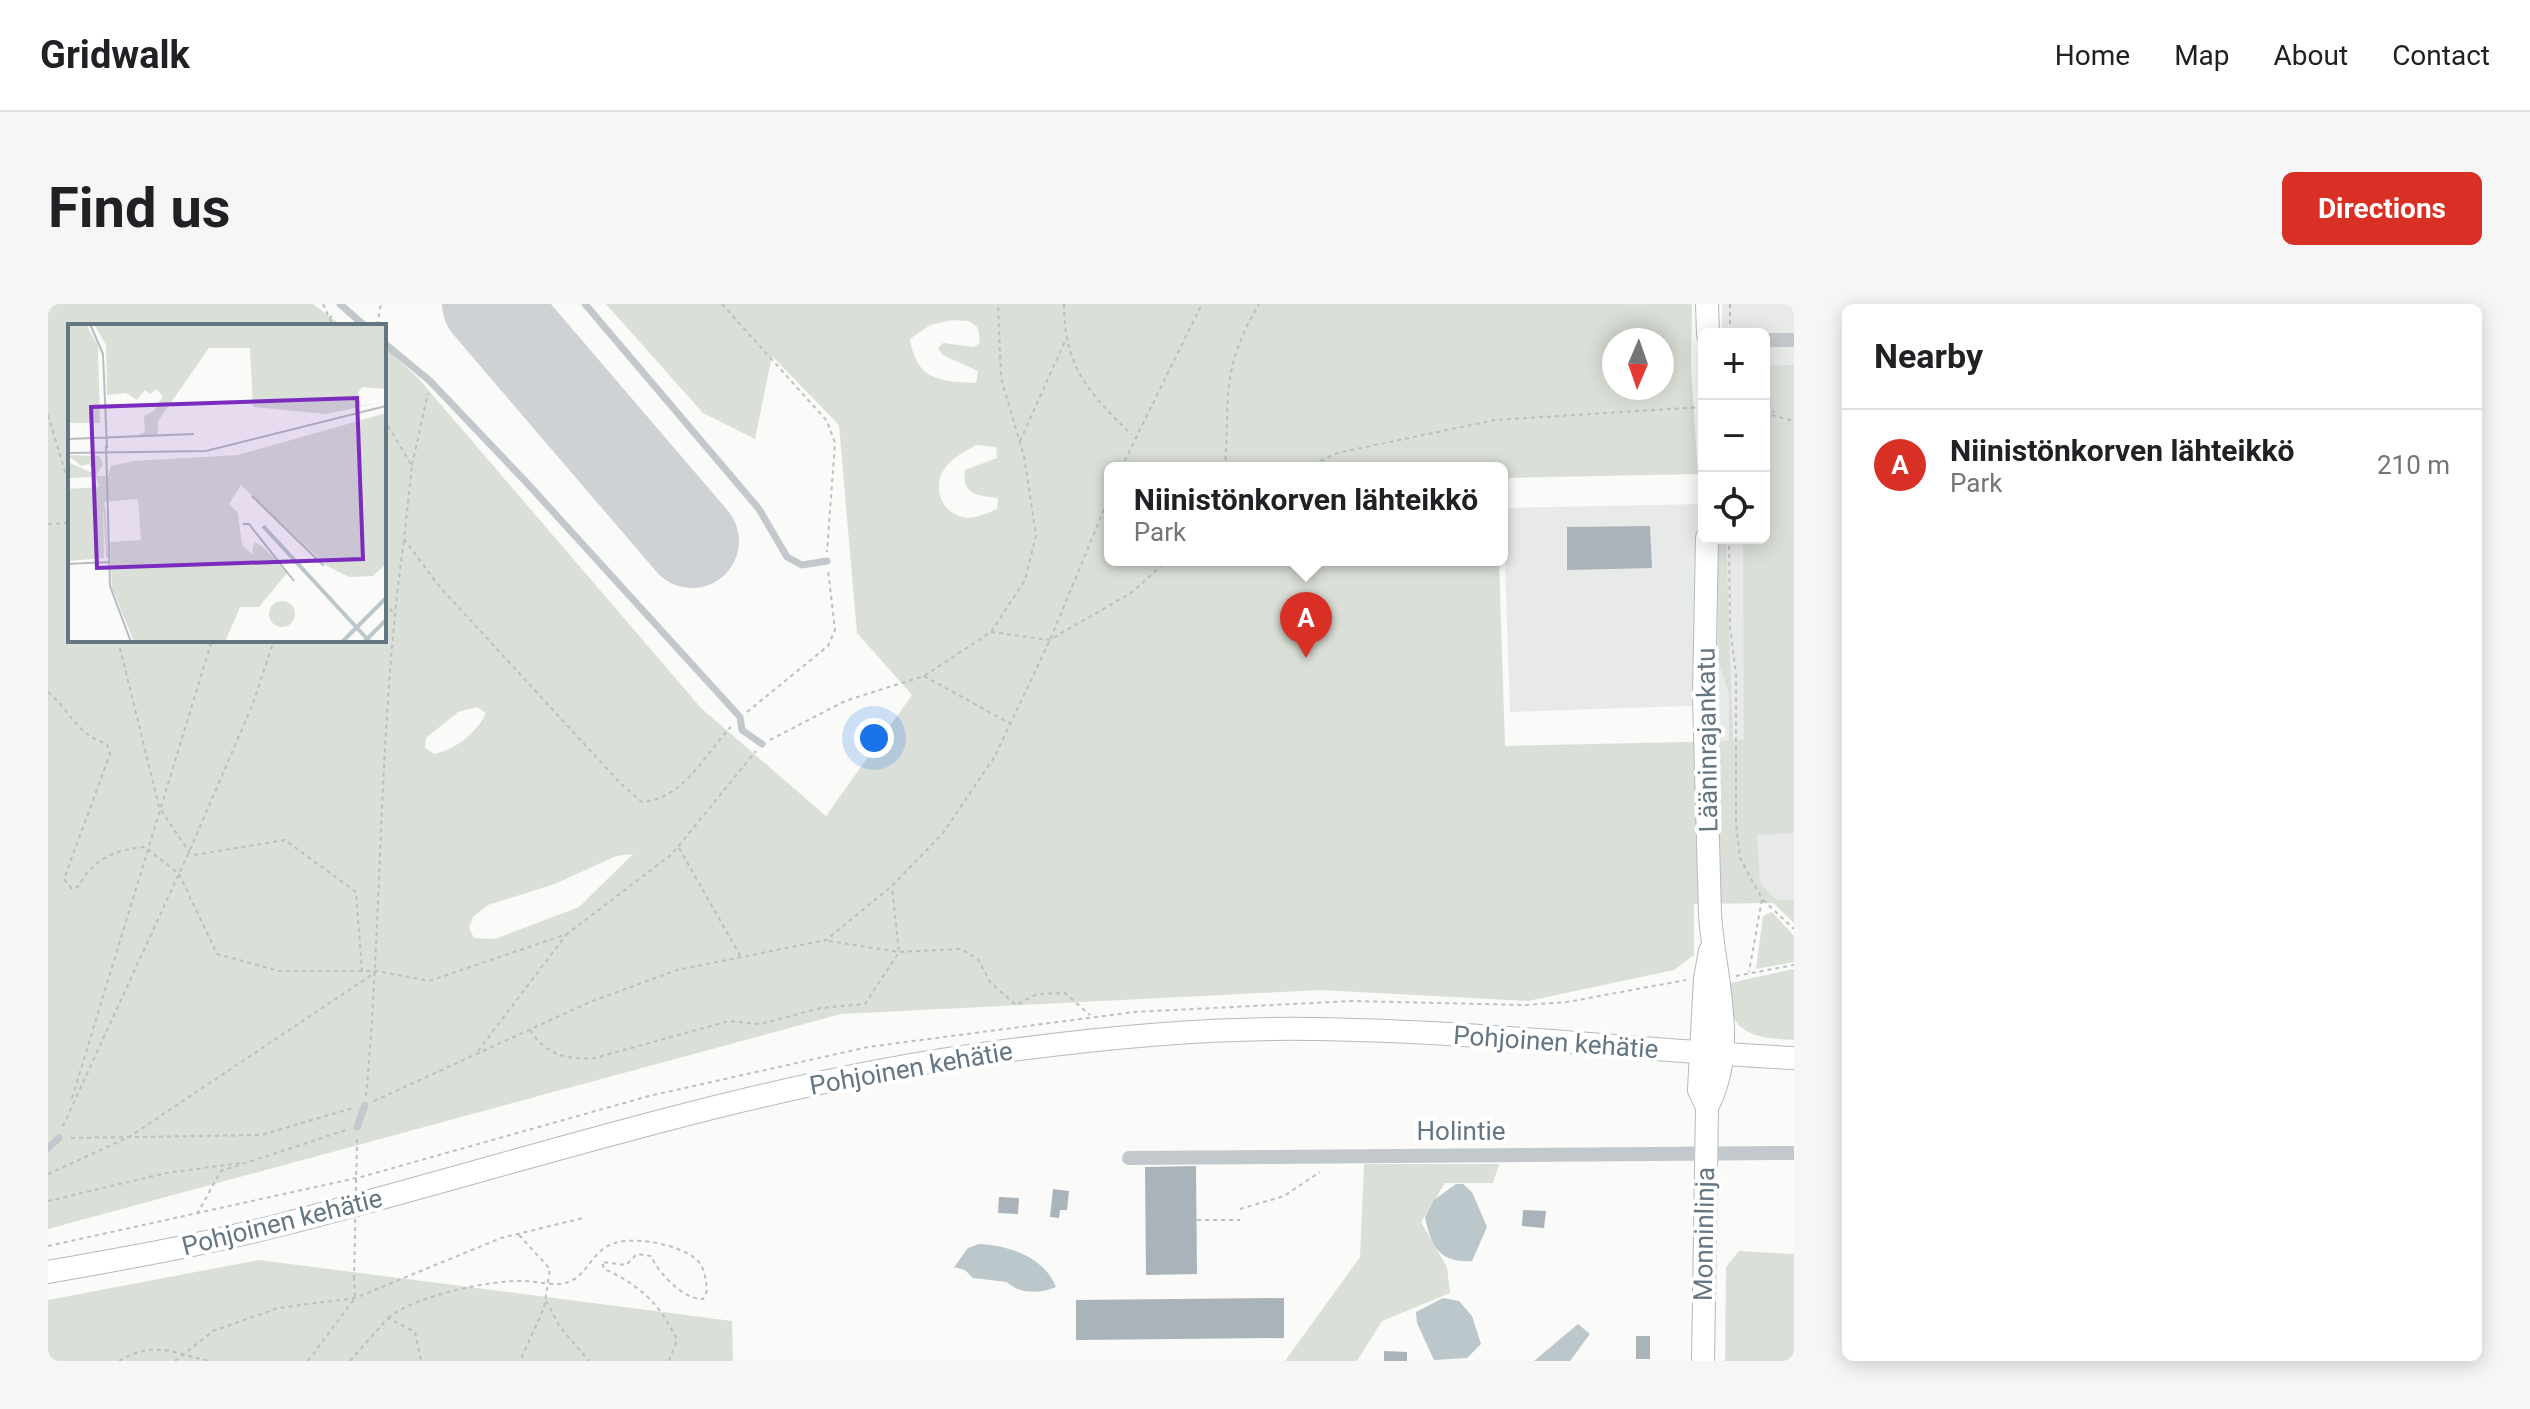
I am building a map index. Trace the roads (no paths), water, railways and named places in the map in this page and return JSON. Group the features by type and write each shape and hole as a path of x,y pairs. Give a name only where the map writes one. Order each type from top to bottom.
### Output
{"main road":[{"path":"1707,304 1708,328"},
{"name":"Lääninrajankatu","path":"1707,544 1704,697 1712,943 1721,978 1711,1054"},
{"name":"Pohjoinen kehätie","path":"48,1272 280,1225 774,1093 977,1055 1144,1036 1308,1029 1490,1036 1794,1058"},
{"name":"Monninlinja","path":"1703,1361 1707,1107 1716,1092 1711,1054"}],"street":[{"path":"1770,340 1794,340"},
{"name":"Holintie","path":"1129,1158 1794,1153"}],"lane":[{"path":"339,304 363,324"},
{"path":"585,304 759,509 787,557 802,565 827,561"},
{"path":"386,345 430,381 740,717 742,730 762,744"},
{"path":"357,1127 365,1105"},
{"path":"48,1148 59,1138"}],"place":[{"name":"Niinistönkorven lähteikkö","path":"1306,658"}]}
